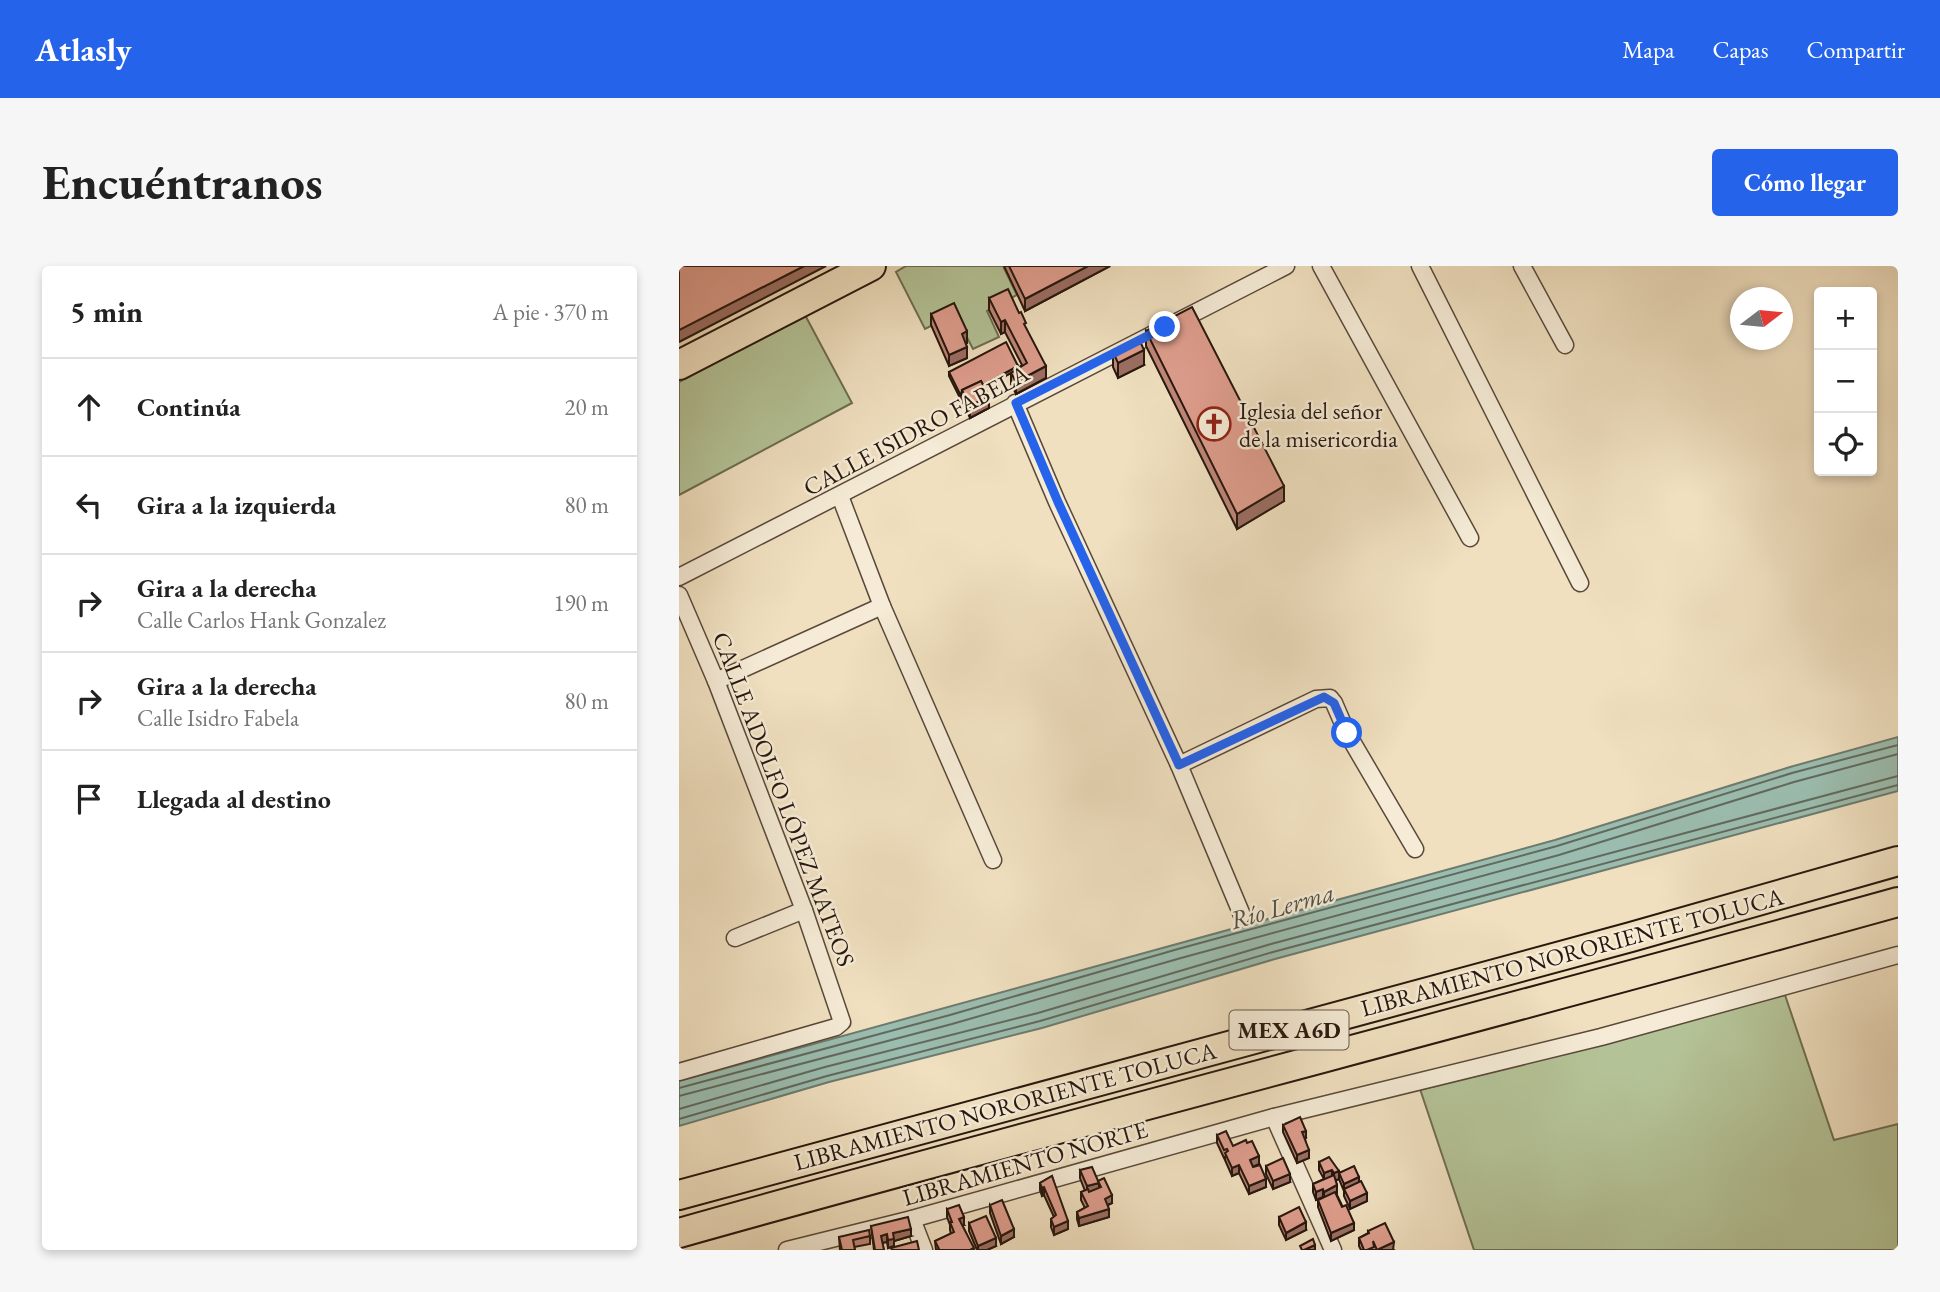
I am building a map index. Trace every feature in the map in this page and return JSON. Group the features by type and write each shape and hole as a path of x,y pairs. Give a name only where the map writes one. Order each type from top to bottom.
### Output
{"highway":[{"path":"679,365 871,266"},
{"name":"LIBRAMIENTO NORORIENTE TOLUCA","path":"679,1195 1631,937 1898,861"},
{"name":"LIBRAMIENTO NORORIENTE TOLUCA","path":"679,1233 1898,902"}],"street":[{"name":"CALLE ISIDRO FABELA","path":"679,577 1286,266"},
{"path":"1321,266 1470,538"},
{"path":"1420,266 1580,583"},
{"path":"1522,266 1565,345"},
{"path":"1016,403 1058,502 1179,765 1242,915"},
{"path":"840,496 883,606 993,860"},
{"name":"CALLE ADOLFO LÓPEZ MATEOS","path":"679,595 716,681 804,910 842,1022 836,1027 679,1072"},
{"path":"716,681 883,606"},
{"path":"1179,765 1316,699 1330,698 1347,733 1415,849"},
{"path":"735,938 804,910"},
{"name":"LIBRAMIENTO NORTE","path":"787,1250 912,1219 1274,1117 1601,1037 1898,955"},
{"path":"1274,1117 1333,1250"},
{"path":"912,1219 924,1250"}],"shaded area":[{"path":"906,266 1003,266 1017,295 987,311 999,337 973,349 955,314 925,329 896,272"},
{"path":"805,315 852,403 679,495 679,382"},
{"path":"1785,995 1834,1140 1898,1124 1898,1250 1474,1250 1420,1089"}],"water":[{"path":"1898,737 1898,791 1275,959 1042,1028 829,1082 679,1126 679,1081 1555,840 1790,767"}],"building":[{"path":"679,266 804,266 679,330"},
{"path":"1009,266 1088,266 1025,299"},
{"path":"1008,289 1046,366 1016,382 1011,373 1027,363 1005,320 1001,322 989,298"},
{"path":"954,303 967,331 962,334 967,347 949,355 931,314"},
{"name":"Iglesia del señor de la misericordia","path":"1192,307 1284,486 1237,514 1146,331"},
{"path":"1139,339 1144,350 1118,363 1113,352"},
{"path":"1006,342 1018,366 983,385 981,381 962,390 961,396 949,372"},
{"path":"981,381 989,396 970,406 962,390"},
{"path":"1300,1117 1306,1131 1302,1132 1309,1150 1297,1155 1283,1125"},
{"path":"1226,1131 1233,1146 1246,1140 1247,1143 1252,1141 1259,1156 1250,1160 1253,1167 1260,1165 1266,1179 1249,1186 1239,1165 1232,1168 1225,1153 1228,1151 1224,1150 1217,1135"},
{"path":"1329,1157 1339,1171 1324,1173 1319,1162"},
{"path":"1283,1158 1290,1174 1273,1181 1266,1166"},
{"path":"1354,1166 1359,1177 1344,1184 1339,1173"},
{"path":"1092,1167 1099,1183 1087,1186 1080,1170"},
{"path":"1334,1175 1337,1185 1324,1192 1323,1189 1316,1192 1313,1184"},
{"path":"1052,1176 1068,1221 1054,1227 1051,1219 1056,1215 1040,1183"},
{"path":"1104,1178 1112,1195 1105,1199 1109,1209 1079,1218 1077,1212 1088,1206 1081,1192 1101,1187 1098,1181"},
{"path":"1361,1181 1367,1193 1350,1201 1344,1189"},
{"path":"1335,1192 1342,1207 1346,1205 1354,1223 1331,1233 1318,1200"},
{"path":"1002,1200 1014,1229 1001,1236 990,1205"},
{"path":"959,1205 964,1217 959,1219 974,1248 937,1250 939,1249 935,1241 954,1232 947,1209"},
{"path":"1299,1207 1306,1222 1286,1233 1279,1217"},
{"path":"986,1216 996,1238 978,1246 969,1223"},
{"path":"908,1217 911,1229 893,1233 894,1239 888,1240 887,1234 881,1236 884,1250 875,1250 871,1226"},
{"path":"1385,1223 1394,1242 1377,1250 1373,1241 1374,1247 1364,1250 1359,1238"},
{"path":"869,1230 870,1236 853,1240 855,1250 842,1250 839,1237"},
{"path":"1313,1239 1315,1245 1302,1250 1300,1246"},
{"path":"917,1241 919,1250 891,1248"}],"place":[{"name":"Iglesia del señor de la misericordia","path":"1214,424"}],"route":[{"path":"1165,327 1016,403 1058,502 1179,765 1324,697 1330,698 1334,703 1347,733"}],"water label":[{"name":"Río Lerma","path":"1282,906"}]}
